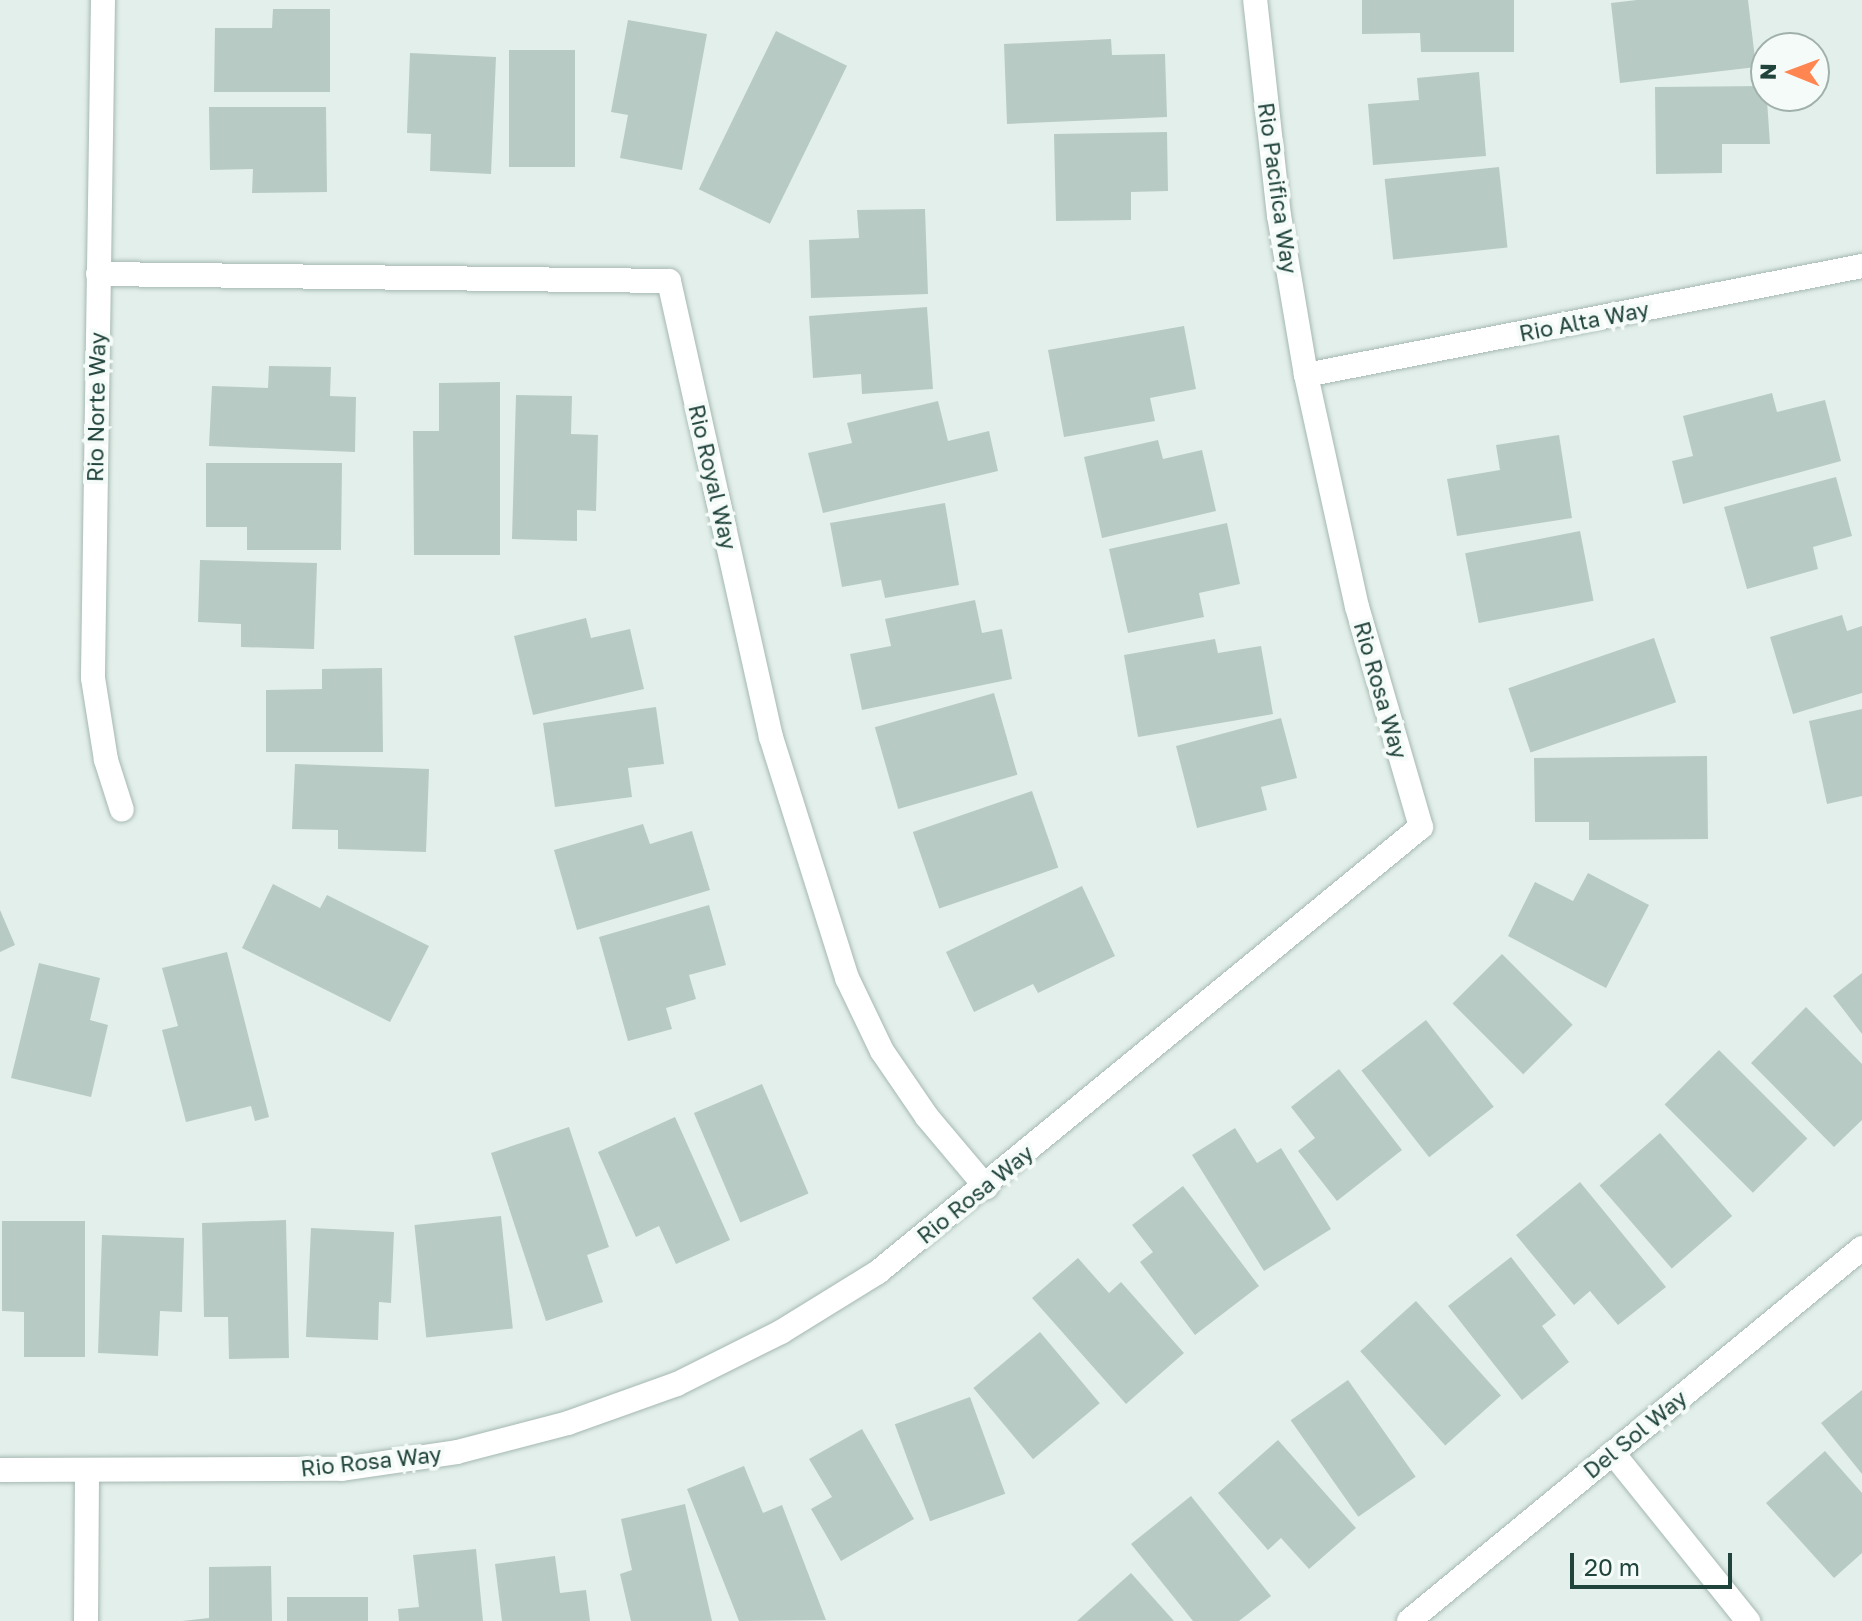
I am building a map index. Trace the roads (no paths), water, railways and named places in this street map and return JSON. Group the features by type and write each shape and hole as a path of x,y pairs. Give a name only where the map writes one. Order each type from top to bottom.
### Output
{"street":[{"name":"Rio Norte Way","path":"103,0 93,678 106,760 122,810"},
{"name":"Rio Pacifica Way","path":"1255,0 1279,216 1306,375"},
{"name":"Rio Alta Way","path":"1306,375 1862,266"},
{"name":"Rio Royal Way","path":"98,274 669,281 771,737 842,964 882,1051 927,1117 986,1187"},
{"name":"Rio Rosa Way","path":"0,1470 342,1469 457,1452 568,1423 677,1384 781,1332 878,1272 986,1187 1421,827 1357,607 1306,375"},
{"name":"Del Sol Way","path":"1409,1621 1862,1248"},
{"path":"1613,1453 1748,1621"},
{"path":"86,1621 87,1471"}]}
